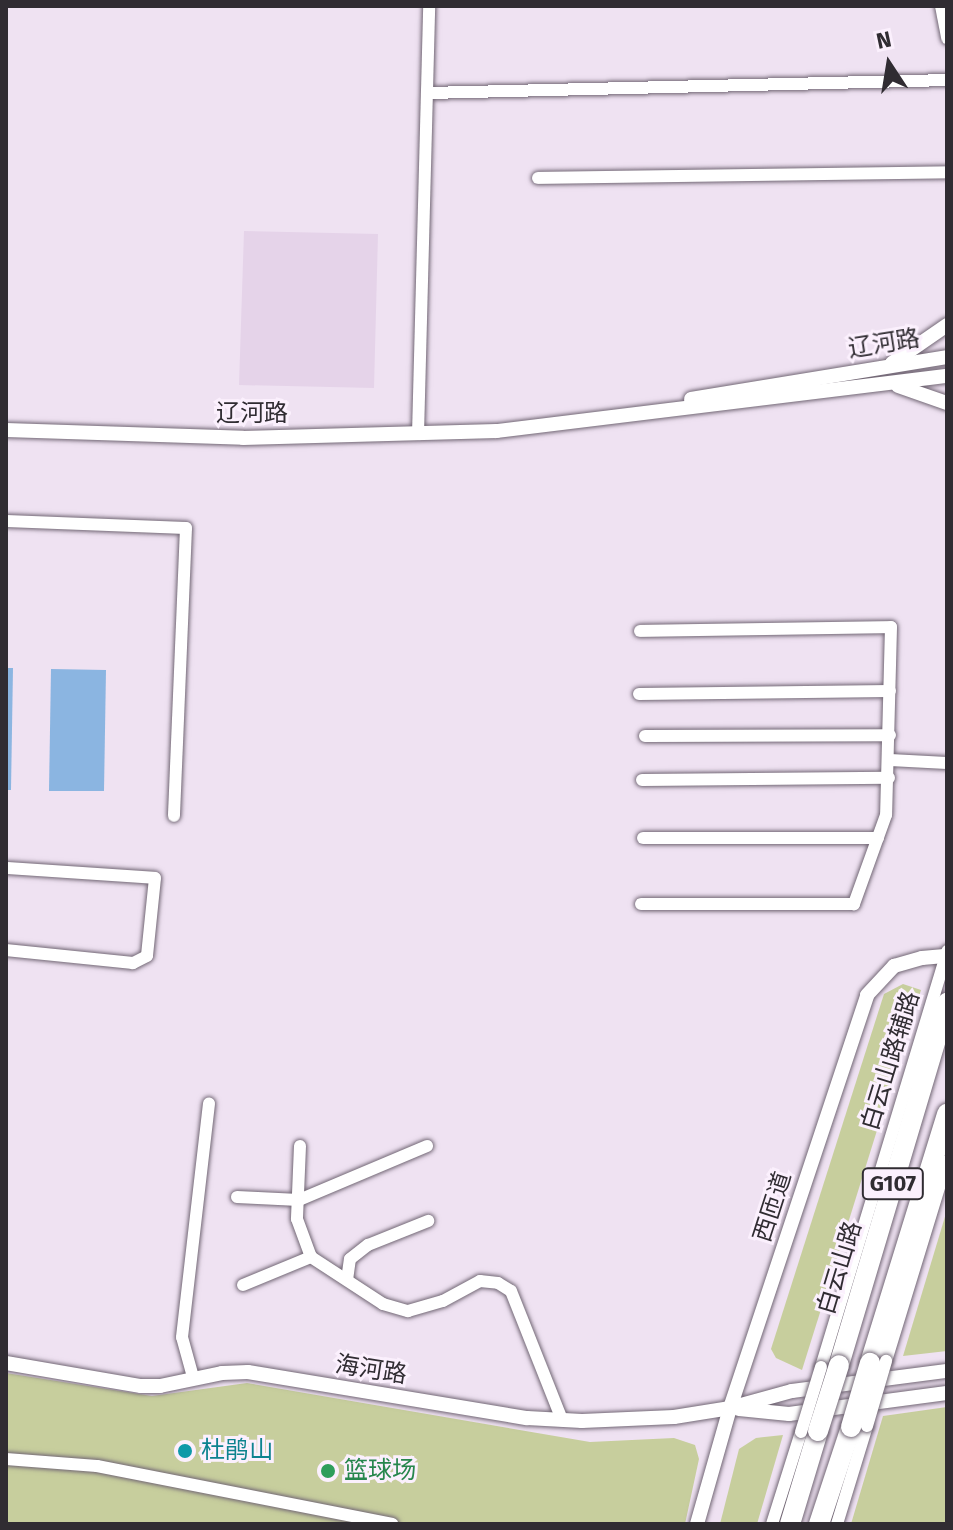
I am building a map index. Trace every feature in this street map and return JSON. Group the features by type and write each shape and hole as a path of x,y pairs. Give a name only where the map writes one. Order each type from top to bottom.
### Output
{"highway":[{"name":"白云山路","path":"830,1366 947,1003"},
{"name":"G107","path":"819,1524 859,1426 947,1114"},
{"name":"G107","path":"790,1524 810,1431 830,1366"}],"street":[{"path":"418,434 429,6"},
{"path":"941,6 947,38"},
{"path":"428,93 947,80"},
{"path":"538,178 947,172"},
{"path":"887,366 947,325"},
{"name":"辽河路","path":"497,431 947,357"},
{"name":"辽河路","path":"6,430 243,438 497,431 947,376"},
{"path":"890,384 947,403"},
{"path":"6,521 186,528 174,816"},
{"path":"640,631 891,627 890,760 886,815 854,904 641,904"},
{"path":"639,694 890,691"},
{"path":"645,736 890,735"},
{"path":"890,760 947,763"},
{"path":"642,780 889,778"},
{"path":"643,838 878,838"},
{"path":"6,868 155,878 147,956 133,963 6,950"},
{"name":"白云山路辅路","path":"830,1366 947,954"},
{"name":"西匝道","path":"697,1524 730,1408 867,995 894,966 947,954"},
{"path":"193,1377 182,1337 209,1104"},
{"path":"300,1146 297,1219 311,1257 383,1304 408,1311 443,1301 480,1281 498,1283 511,1291 562,1420"},
{"path":"237,1197 299,1200 427,1146"},
{"path":"878,1362 947,1161"},
{"path":"347,1280 350,1259 368,1245 428,1221"},
{"path":"243,1285 311,1257"},
{"name":"海河路","path":"6,1363 141,1386 160,1386 193,1377 248,1372 527,1418 562,1420 674,1417 730,1408 792,1391 947,1371"},
{"name":"海河路","path":"730,1408 789,1414 947,1393"},
{"path":"837,1524 859,1426"},
{"path":"772,1524 810,1431"},
{"path":"6,1459 97,1466 392,1524"}],"shaded area":[{"path":"244,231 378,234 374,388 239,385"}],"green space":[{"path":"903,984 921,990 802,1370 776,1358 771,1349 884,994"},
{"path":"947,1210 947,1351 903,1356"},
{"path":"6,1373 152,1396 247,1383 590,1442 674,1438 695,1445 699,1459 685,1524 6,1524"},
{"path":"947,1407 947,1524 851,1524 883,1416"},
{"path":"783,1435 757,1524 720,1524 739,1449 756,1438"}],"water":[{"path":"6,668 13,668 11,790 6,790"},
{"path":"51,669 106,670 104,791 49,791"}],"place":[{"name":"杜鹃山","path":"185,1451"},
{"name":"篮球场","path":"328,1471"}]}
